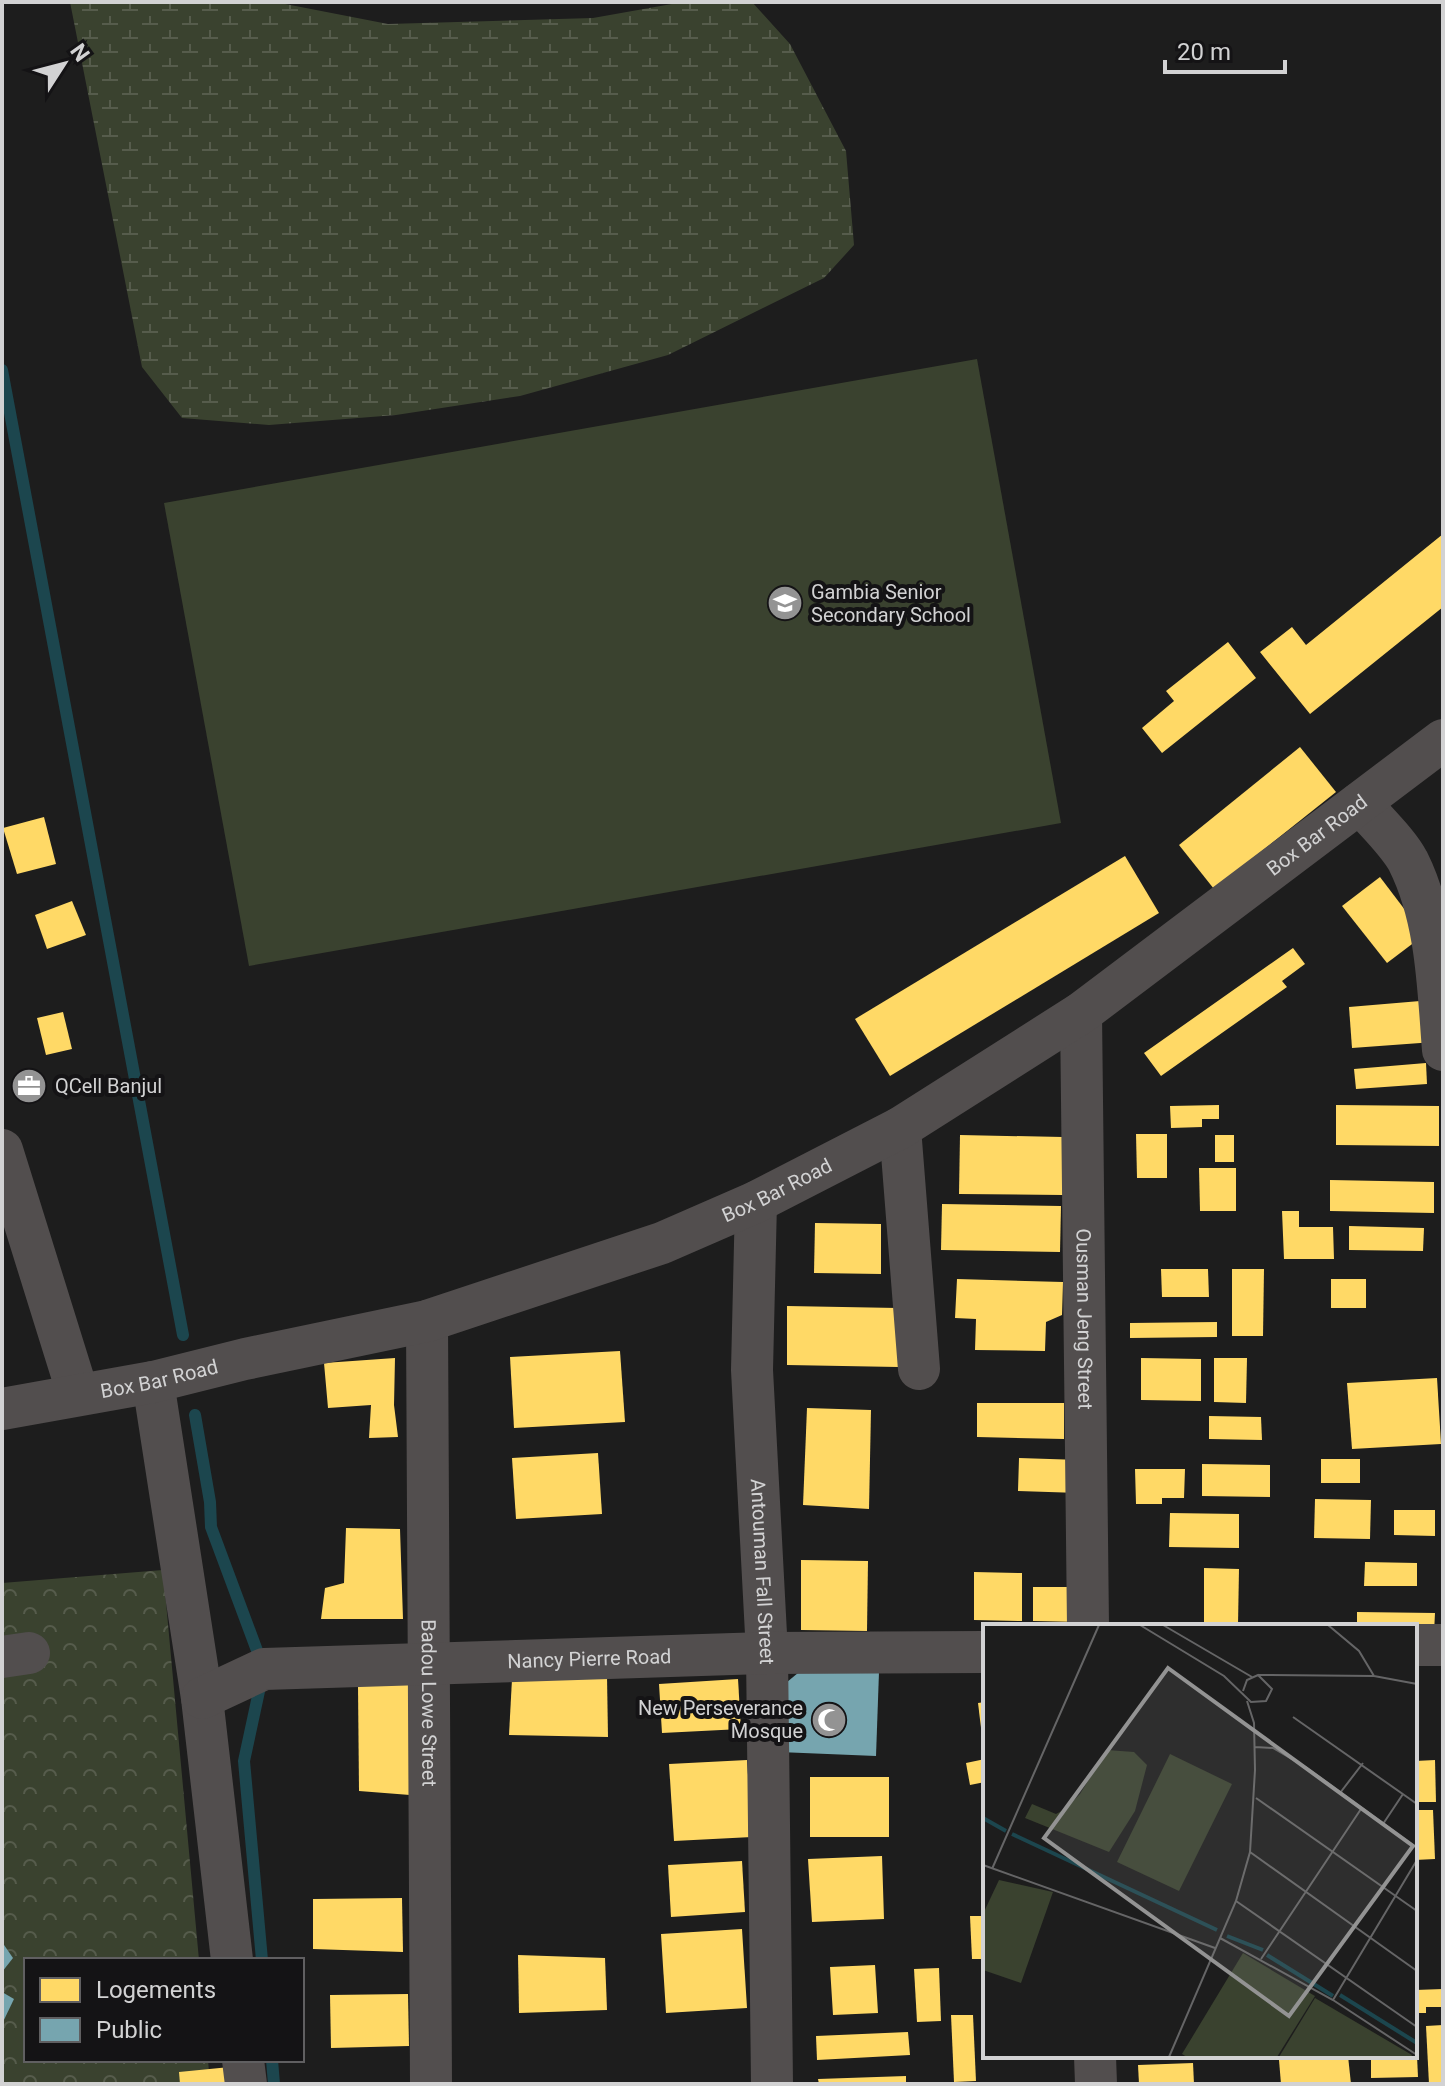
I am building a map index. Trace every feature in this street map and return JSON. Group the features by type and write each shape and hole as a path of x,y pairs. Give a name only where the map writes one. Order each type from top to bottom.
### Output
{"street":[{"name":"Box Bar Road","path":"2,1409 153,1382 245,1359 427,1321 662,1243 756,1202 900,1128 1081,1013 1443,740"},
{"path":"1360,803 1407,859 1426,910 1437,971 1443,1050"},
{"name":"Ousman Jeng Street","path":"1081,1013 1088,1624"},
{"path":"900,1128 919,1369"},
{"path":"2,1150 78,1394"},
{"name":"Antouman Fall Street","path":"756,1202 752,1370 767,1653 772,2084"},
{"name":"Badou Lowe Street","path":"427,1321 431,2084"},
{"path":"153,1382 202,1698 232,1958"},
{"path":"1417,1645 1443,1645"},
{"name":"Nancy Pierre Road","path":"202,1698 264,1669 767,1653 983,1652"},
{"path":"1095,2058 1096,2084"},
{"path":"243,2062 246,2084"}],"green space":[{"path":"70,2 275,2 388,24 593,18 683,2 752,2 790,44 846,151 854,245 824,278 668,355 520,396 396,415 269,425 182,418 142,367"},
{"path":"977,359 1061,823 249,966 164,503"},
{"path":"163,1570 199,1958 24,1958 24,2062 208,2062 210,2084 2,2084 2,1583"}],"building: Logements":[{"path":"1443,534 1443,607 1310,714 1260,652 1292,627 1306,645"},
{"path":"1228,642 1256,678 1162,753 1142,728 1174,701 1166,691"},
{"path":"1300,747 1336,792 1214,889 1179,845"},
{"path":"44,817 56,864 17,874 3,828"},
{"path":"1125,856 1159,913 890,1076 855,1019"},
{"path":"1380,877 1424,935 1387,963 1342,906"},
{"path":"72,901 86,935 47,949 35,915"},
{"path":"1293,948 1305,964 1282,981 1287,987 1161,1076 1144,1053"},
{"path":"1432,1000 1434,1042 1352,1048 1349,1007"},
{"path":"63,1012 72,1049 46,1055 37,1018"},
{"path":"1426,1063 1427,1084 1356,1089 1354,1069"},
{"path":"1219,1105 1219,1119 1202,1119 1202,1127 1171,1128 1170,1106"},
{"path":"1336,1105 1439,1106 1439,1146 1336,1145"},
{"path":"1136,1134 1167,1134 1167,1178 1137,1178"},
{"path":"960,1135 1063,1137 1063,1195 959,1194"},
{"path":"1215,1135 1234,1135 1234,1162 1215,1162"},
{"path":"1199,1168 1236,1168 1236,1211 1200,1211"},
{"path":"1330,1180 1434,1182 1434,1213 1330,1211"},
{"path":"942,1204 1061,1206 1060,1252 941,1250"},
{"path":"1282,1211 1299,1211 1299,1227 1333,1227 1334,1259 1284,1259"},
{"path":"815,1223 881,1224 881,1274 814,1273"},
{"path":"1349,1226 1424,1228 1423,1251 1349,1250"},
{"path":"1161,1269 1208,1269 1209,1297 1162,1297"},
{"path":"1232,1269 1264,1269 1263,1336 1232,1336"},
{"path":"957,1279 1063,1282 1062,1315 1046,1322 1045,1351 975,1350 976,1319 955,1318"},
{"path":"1331,1279 1366,1279 1366,1308 1331,1308"},
{"path":"787,1306 898,1308 898,1367 787,1365"},
{"path":"1217,1322 1217,1337 1130,1338 1130,1323"},
{"path":"620,1351 625,1422 514,1428 510,1357"},
{"path":"395,1358 394,1405 398,1437 369,1438 371,1405 328,1408 324,1363"},
{"path":"1141,1358 1201,1359 1201,1401 1141,1400"},
{"path":"1214,1358 1247,1358 1246,1403 1214,1402"},
{"path":"1437,1378 1441,1444 1352,1449 1347,1383"},
{"path":"977,1403 1064,1403 1064,1439 977,1437"},
{"path":"807,1408 871,1410 869,1509 803,1505"},
{"path":"1209,1416 1261,1417 1262,1440 1209,1439"},
{"path":"598,1453 602,1514 516,1519 512,1458"},
{"path":"1019,1458 1080,1460 1079,1493 1018,1491"},
{"path":"1321,1459 1360,1459 1360,1483 1321,1483"},
{"path":"1202,1464 1270,1465 1270,1497 1202,1496"},
{"path":"1135,1469 1185,1469 1184,1498 1162,1498 1162,1504 1136,1504"},
{"path":"1315,1499 1371,1500 1370,1539 1314,1538"},
{"path":"1394,1510 1435,1510 1435,1536 1394,1535"},
{"path":"1170,1513 1239,1514 1239,1548 1169,1547"},
{"path":"346,1528 400,1529 403,1619 321,1619 325,1588 344,1583"},
{"path":"801,1560 868,1561 867,1631 801,1630"},
{"path":"1365,1562 1417,1563 1417,1586 1364,1586"},
{"path":"1204,1568 1239,1569 1238,1624 1204,1624"},
{"path":"974,1572 1022,1573 1022,1621 974,1620"},
{"path":"1033,1587 1081,1587 1081,1622 1033,1621"},
{"path":"1357,1612 1435,1613 1434,1633 1417,1627 1417,1624 1357,1624"},
{"path":"607,1676 608,1737 509,1735 512,1679"},
{"path":"738,1679 741,1729 662,1733 659,1684"},
{"path":"411,1683 410,1795 359,1791 358,1686"},
{"path":"983,1702 983,1736 982,1736 978,1703"},
{"path":"983,1759 983,1782 970,1785 966,1763"},
{"path":"747,1760 752,1837 674,1841 669,1764"},
{"path":"1435,1760 1436,1802 1417,1802 1417,1761"},
{"path":"810,1777 889,1777 889,1837 810,1837"},
{"path":"1417,1810 1433,1810 1435,1859 1417,1860"},
{"path":"882,1856 884,1919 812,1922 808,1859"},
{"path":"742,1861 745,1912 671,1917 668,1865"},
{"path":"402,1898 403,1952 313,1949 313,1899"},
{"path":"970,1916 983,1916 983,1959 972,1959"},
{"path":"742,1929 747,2008 666,2013 661,1934"},
{"path":"518,1955 605,1958 607,2010 519,2013"},
{"path":"875,1965 878,2013 833,2015 830,1967"},
{"path":"939,1968 941,2021 917,2022 914,1969"},
{"path":"1443,1989 1443,2007 1426,2007 1426,2013 1417,2013 1417,1990"},
{"path":"408,1994 409,2046 331,2048 330,1995"},
{"path":"951,2015 973,2015 976,2081 954,2082"},
{"path":"1443,2025 1443,2084 1429,2084 1426,2026"},
{"path":"908,2032 910,2055 817,2060 816,2036"},
{"path":"1417,2056 1418,2077 1371,2078 1371,2058"},
{"path":"1348,2058 1351,2084 1281,2084 1279,2060"},
{"path":"1193,2063 1194,2084 1139,2084 1138,2065"},
{"path":"240,2066 240,2084 180,2084 179,2072"},
{"path":"906,2076 906,2084 819,2084 818,2079"}],"building: Public":[{"name":"New Perseverance Mosque","path":"804,1668 879,1672 876,1756 779,1752 781,1687"},
{"path":"2,1942 13,1958 2,1972"},
{"path":"2,1992 14,1999 2,2024"}],"waterway":[{"path":"2,370 183,1335"},
{"path":"195,1415 210,1502 211,1527 262,1664"},
{"path":"261,1682 244,1761 262,1958"},
{"path":"272,2062 274,2084"}],"place":[{"name":"Gambia Senior Secondary School","path":"785,603"},
{"name":"QCell Banjul","path":"29,1086"},
{"name":"New Perseverance Mosque","path":"829,1720"}]}
